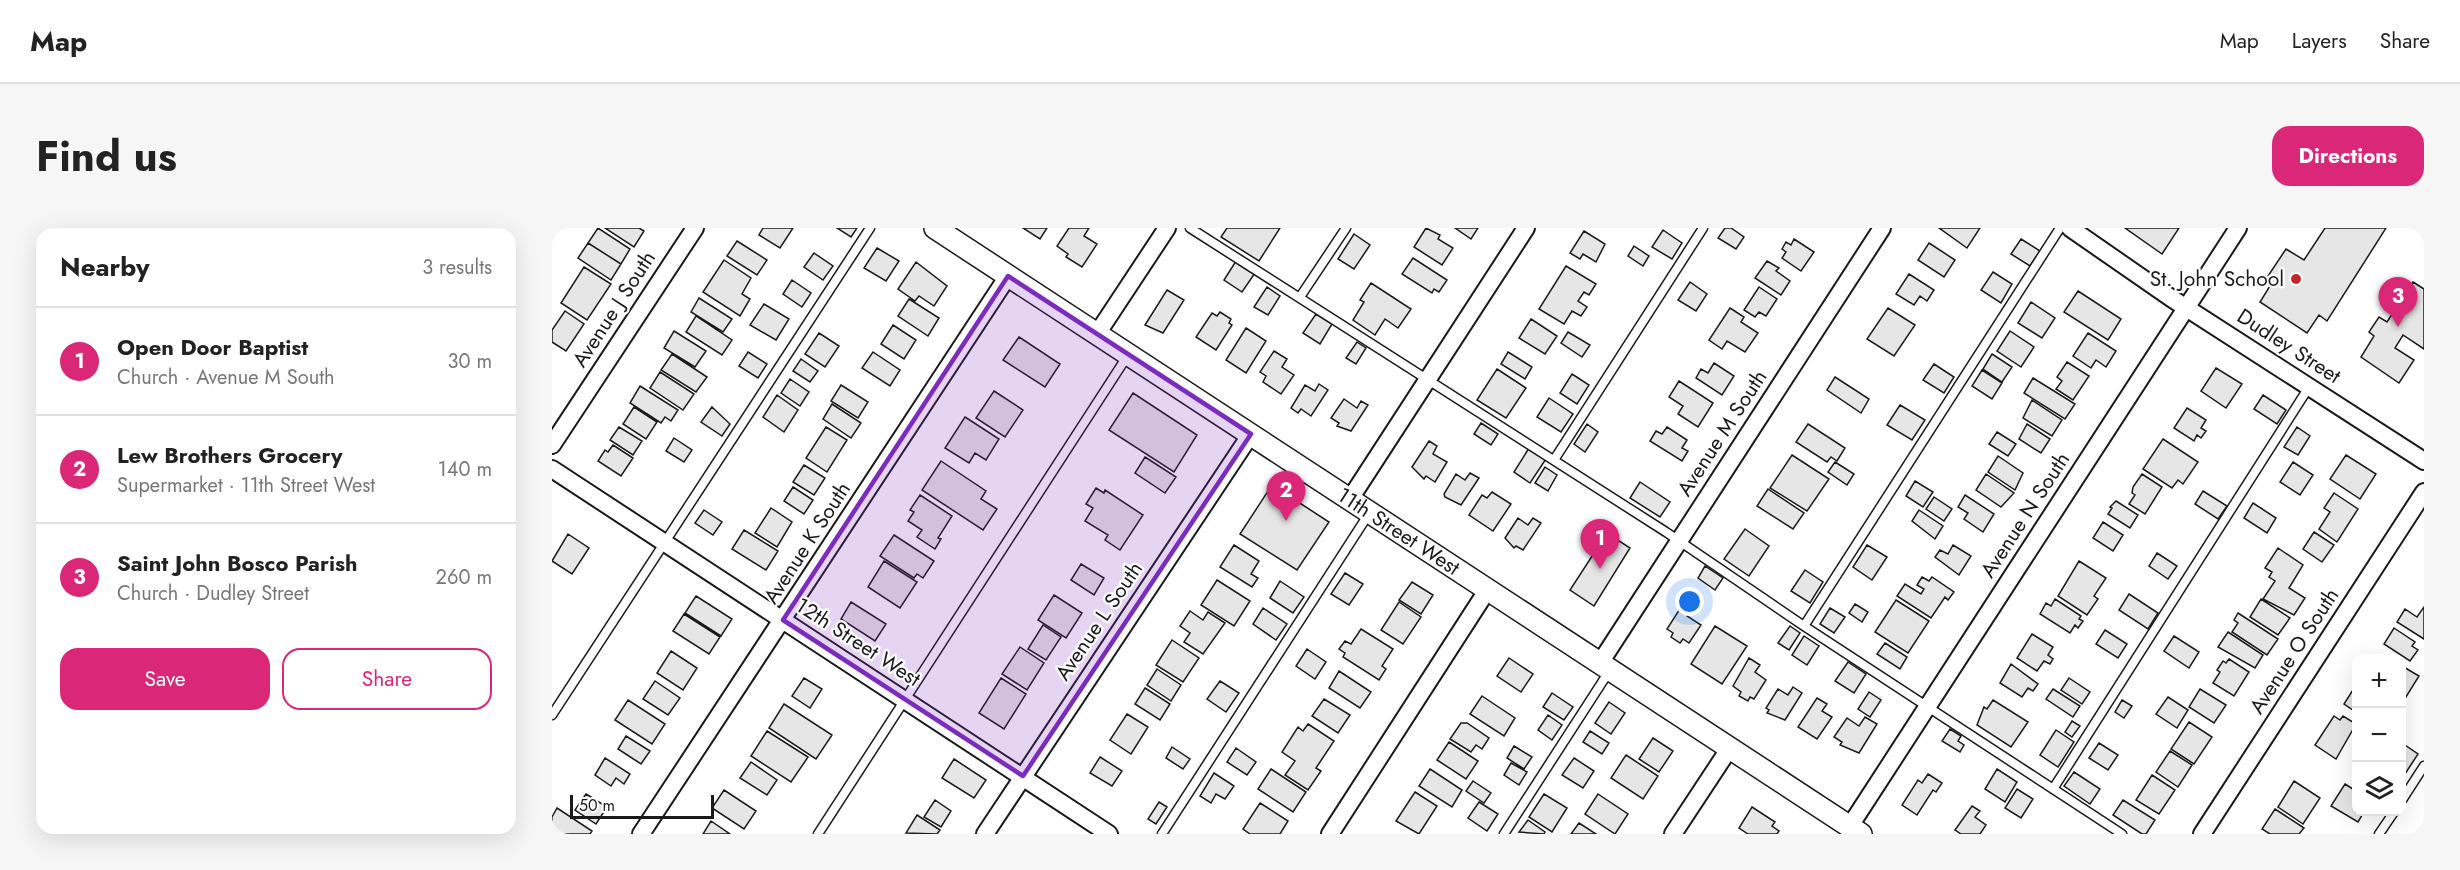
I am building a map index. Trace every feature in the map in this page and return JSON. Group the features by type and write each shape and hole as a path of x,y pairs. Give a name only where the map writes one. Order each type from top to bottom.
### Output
{"street":[{"name":"Avenue J South","path":"552,445 695,228"},
{"name":"11th Street West","path":"936,228 1370,511 1852,831"},
{"path":"1097,334 1167,228"},
{"path":"1350,499 1526,228"},
{"name":"Avenue M South","path":"1605,667 1678,540 1882,228"},
{"name":"Dudley Street","path":"2070,228 2186,308 2424,461"},
{"name":"Avenue N South","path":"1852,831 1928,707 2238,228"},
{"name":"Avenue K South","path":"641,834 1008,276"},
{"name":"Avenue L South","path":"986,834 1251,434"},
{"name":"12th Street West","path":"552,469 1109,834"},
{"name":"Avenue O South","path":"2202,834 2424,492"},
{"path":"1330,834 1488,590"},
{"path":"1673,834 1729,749"}],"lane":[{"path":"552,715 870,228"},
{"path":"1190,228 1678,540 1804,626 2122,834"},
{"path":"1300,297 1346,228"},
{"path":"1554,460 1704,228"},
{"path":"1804,626 2060,228"},
{"path":"818,834 1128,354"},
{"path":"2053,789 2309,387"},
{"path":"1162,834 1370,511"},
{"path":"1504,834 1605,667"},
{"path":"2406,794 2424,766"},
{"path":"2379,834 2391,816"}],"highlighted area":[{"path":"1008,276 1251,434 1023,776 783,620"}],"building":[{"path":"598,228 630,249 621,264 588,243"},
{"path":"605,228 639,228 644,231 634,247"},
{"path":"763,228 793,228 780,248 759,235"},
{"path":"837,228 857,228 851,237"},
{"path":"1023,228 1047,228 1040,239"},
{"path":"1069,228 1089,228 1084,236 1097,244 1082,267 1066,257 1068,254 1057,246"},
{"path":"1227,228 1280,228 1259,261 1221,237"},
{"path":"1426,228 1440,235 1438,239 1453,248 1442,265 1414,247"},
{"path":"1455,228 1478,228 1471,239"},
{"path":"1725,228 1731,228 1744,237 1736,249 1718,238"},
{"path":"1939,228 1980,228 1967,248"},
{"path":"2125,228 2179,228 2162,254"},
{"path":"2325,228 2386,228 2327,321 2319,315 2307,333 2260,302 2270,286 2264,282 2286,249 2304,260"},
{"path":"1663,230 1682,243 1672,259 1652,247"},
{"path":"1584,231 1605,244 1596,262 1583,254 1580,259 1570,253"},
{"path":"1354,234 1370,245 1354,269 1338,259"},
{"path":"1794,239 1814,252 1801,271 1782,258 1786,252 1782,249 1786,242 1791,245"},
{"path":"2021,239 2040,251 2030,266 2011,254"},
{"path":"737,241 767,260 757,275 727,256"},
{"path":"588,243 621,264 611,280 578,258"},
{"path":"1929,243 1955,260 1944,277 1918,260"},
{"path":"1634,246 1649,256 1643,266 1628,256"},
{"path":"877,248 899,261 886,281 864,268"},
{"path":"814,253 833,266 823,280 804,267"},
{"path":"1413,258 1447,280 1439,292 1434,289 1432,293 1402,274"},
{"path":"724,260 751,278 742,294 750,299 740,316 703,292"},
{"path":"1236,261 1255,273 1242,292 1224,280"},
{"path":"1767,261 1779,268 1776,271 1790,281 1781,295 1755,278"},
{"path":"916,262 947,286 934,306 919,296 915,301 898,289"},
{"path":"1566,266 1596,284 1589,295 1584,292 1578,301 1587,307 1581,316 1572,311 1564,324 1539,309"},
{"path":"584,267 611,284 587,320 561,303"},
{"path":"1993,272 2012,284 2001,303 1981,290"},
{"path":"1909,274 1934,290 1927,301 1920,296 1914,305 1896,294"},
{"path":"792,280 811,293 802,307 783,294"},
{"path":"1690,282 1707,294 1696,311 1678,300"},
{"path":"2413,282 2424,289 2424,349 2403,335 2395,348 2414,360 2399,383 2361,357 2374,336 2369,332 2379,317 2387,322"},
{"path":"1371,283 1411,309 1398,328 1385,319 1375,335 1353,320 1364,302 1360,300"},
{"path":"1267,287 1280,296 1268,315 1254,307"},
{"path":"1759,287 1777,299 1766,316 1759,312 1755,317 1744,310"},
{"path":"1167,290 1184,300 1163,333 1145,325"},
{"path":"2078,291 2121,319 2108,340 2064,312"},
{"path":"699,298 732,319 723,332 691,312"},
{"path":"909,299 939,318 928,336 898,316"},
{"path":"2031,302 2055,318 2042,338 2018,323"},
{"path":"764,304 789,319 776,340 750,325"},
{"path":"1730,308 1744,317 1741,322 1758,333 1745,352 1727,341 1722,349 1709,340"},
{"path":"1888,308 1915,325 1894,356 1867,339"},
{"path":"565,311 584,324 566,351 552,342 552,330"},
{"path":"1220,312 1231,319 1229,323 1232,325 1216,350 1196,337 1212,313 1217,316"},
{"path":"1316,314 1332,324 1320,344 1303,333"},
{"path":"696,316 732,340 722,355 686,332"},
{"path":"1531,319 1557,336 1545,354 1519,338"},
{"path":"893,325 916,340 904,359 881,344"},
{"path":"1246,328 1266,341 1246,373 1226,360"},
{"path":"674,331 706,351 695,367 664,348"},
{"path":"2010,331 2034,347 2021,367 1997,351"},
{"path":"1568,332 1590,345 1582,357 1561,343"},
{"path":"819,333 839,346 825,367 805,354"},
{"path":"2088,333 2116,351 2106,367 2096,360 2091,368 2073,356"},
{"path":"1019,337 1060,364 1045,387 1003,360"},
{"path":"1357,342 1366,348 1356,364 1346,358"},
{"path":"1274,351 1287,359 1282,367 1294,375 1281,394 1263,382 1266,376 1260,372"},
{"path":"748,352 767,364 758,378 739,366"},
{"path":"873,352 900,370 890,386 862,368"},
{"path":"1508,352 1532,367 1525,379 1501,364"},
{"path":"672,354 707,377 696,392 661,370"},
{"path":"1992,354 2012,367 2002,382 1983,369"},
{"path":"801,359 818,371 810,382 793,371"},
{"path":"2067,362 2089,376 2073,400 2056,389 2062,381 2057,377"},
{"path":"1714,363 1734,376 1722,395 1696,378 1701,369 1708,373"},
{"path":"1934,364 1954,377 1944,393 1923,380"},
{"path":"2216,368 2242,384 2226,408 2201,391"},
{"path":"1497,369 1526,388 1506,418 1477,400"},
{"path":"1982,370 2002,383 1992,399 1972,386"},
{"path":"660,372 694,394 683,410 650,388"},
{"path":"1572,374 1589,385 1577,404 1560,393"},
{"path":"1835,377 1869,399 1861,413 1827,390"},
{"path":"2033,378 2075,404 2065,419 2024,393"},
{"path":"790,379 809,392 800,406 781,393"},
{"path":"1679,381 1713,403 1698,427 1678,414 1683,406 1669,397"},
{"path":"1319,384 1328,390 1311,416 1301,409 1298,413 1291,408 1305,385 1315,391"},
{"path":"841,385 868,402 858,418 831,401"},
{"path":"640,386 678,410 671,421 665,417 661,423 630,403"},
{"path":"994,391 1023,410 1005,437 976,418"},
{"path":"1133,393 1197,435 1174,472 1109,430"},
{"path":"777,395 798,410 784,432 763,417"},
{"path":"2263,395 2286,410 2277,424 2254,409"},
{"path":"1549,398 1573,414 1561,432 1537,417"},
{"path":"1344,399 1357,408 1361,401 1368,405 1351,431 1337,426 1339,423 1331,418"},
{"path":"2032,400 2062,420 2052,436 2023,418"},
{"path":"832,404 861,423 851,438 823,419"},
{"path":"1900,405 1925,420 1912,440 1887,425"},
{"path":"634,407 657,422 646,439 623,424"},
{"path":"712,407 730,424 722,436 701,422"},
{"path":"2187,408 2206,420 2201,428 2206,431 2201,438 2197,435 2194,441 2174,428"},
{"path":"965,417 999,439 986,460 975,453 969,463 945,448"},
{"path":"1481,423 1498,434 1491,445 1474,434"},
{"path":"1587,424 1598,432 1585,452 1574,444"},
{"path":"1808,424 1845,448 1837,461 1831,457 1827,462 1796,442"},
{"path":"2027,424 2050,439 2041,453 2019,439"},
{"path":"619,427 642,441 633,455 610,440"},
{"path":"826,427 847,440 827,472 806,458"},
{"path":"1667,427 1687,440 1682,448 1688,451 1682,461 1650,441 1656,431 1662,434"},
{"path":"2297,427 2310,436 2298,455 2284,447"},
{"path":"1997,432 2016,444 2008,456 1989,444"},
{"path":"674,438 692,450 684,462 666,451"},
{"path":"2163,439 2198,462 2183,484 2178,480 2172,488 2143,469"},
{"path":"1429,441 1437,446 1433,454 1447,462 1435,482 1426,476 1424,479 1412,467"},
{"path":"613,445 633,458 621,476 598,461 605,450 608,452"},
{"path":"1529,448 1546,459 1530,483 1514,472"},
{"path":"1792,455 1829,479 1807,511 1770,488"},
{"path":"2346,455 2376,474 2360,499 2330,479"},
{"path":"1998,456 2023,473 2015,490 1988,472"},
{"path":"1145,457 1176,477 1165,493 1135,473"},
{"path":"941,461 986,491 981,499 997,509 983,530 922,490"},
{"path":"1835,462 1854,474 1847,485 1828,472"},
{"path":"2293,462 2313,475 2300,495 2280,482"},
{"path":"804,465 825,478 814,495 793,482"},
{"path":"1545,467 1557,475 1548,491 1535,483"},
{"path":"1470,473 1479,478 1461,505 1445,497 1444,494 1456,474 1465,480"},
{"path":"1986,474 2014,493 2001,507 1976,490"},
{"path":"2142,474 2162,487 2145,514 2129,504 2135,495 2132,493 2133,487"},
{"path":"1915,481 1933,492 1923,507 1906,496"},
{"path":"1640,482 1670,502 1660,517 1630,498"},
{"path":"1272,485 1329,522 1297,570 1240,534"},
{"path":"793,487 813,500 804,514 784,501"},
{"path":"1096,488 1104,493 1105,490 1143,515 1120,550 1105,540 1108,535 1085,521 1093,508 1086,504"},
{"path":"1768,489 1804,513 1793,529 1757,506"},
{"path":"2203,491 2227,506 2218,519 2195,504"},
{"path":"1492,492 1511,504 1493,531 1469,515 1482,495 1487,498"},
{"path":"2334,493 2358,509 2337,542 2319,529 2330,512 2324,508"},
{"path":"920,495 952,516 938,538 941,539 935,549 917,537 922,530 908,521 914,512 910,510"},
{"path":"1965,495 1994,514 1983,532 1964,519 1968,513 1958,507"},
{"path":"1934,497 1952,509 1944,521 1926,509"},
{"path":"2116,501 2138,515 2130,528 2108,514 2112,508 2110,507"},
{"path":"2253,503 2276,518 2267,533 2244,518"},
{"path":"771,508 792,522 777,547 755,533"},
{"path":"704,510 722,522 713,535 695,523"},
{"path":"1919,510 1943,526 1935,539 1912,521"},
{"path":"1518,518 1528,525 1533,518 1541,523 1523,550 1516,546 1514,548 1505,538"},
{"path":"2103,522 2123,535 2113,551 2093,538"},
{"path":"1745,529 1769,546 1749,576 1724,559"},
{"path":"744,530 778,551 766,570 732,549"},
{"path":"2314,532 2334,545 2322,562 2303,549"},
{"path":"1607,533 1630,548 1594,606 1570,590"},
{"path":"568,534 589,548 572,574 552,561"},
{"path":"894,535 934,561 923,578 917,574 914,578 880,556"},
{"path":"1234,545 1259,561 1251,574 1258,578 1252,587 1220,567"},
{"path":"1867,545 1887,557 1872,580 1853,567"},
{"path":"1953,545 1971,556 1959,575 1935,557 1940,550 1948,554"},
{"path":"2278,548 2303,565 2289,588 2305,598 2294,615 2263,599 2275,581 2269,577 2272,572 2265,568"},
{"path":"2157,553 2177,566 2168,579 2149,566"},
{"path":"884,561 917,582 900,608 868,587"},
{"path":"2079,561 2106,578 2094,596 2098,599 2087,615 2058,596"},
{"path":"1081,564 1104,578 1094,595 1071,580"},
{"path":"1705,566 1723,578 1715,590 1698,578"},
{"path":"1805,570 1823,582 1810,603 1791,591"},
{"path":"1345,573 1363,584 1349,605 1331,594"},
{"path":"1922,577 1929,581 1932,577 1954,592 1948,600 1945,597 1931,618 1897,596 1905,584 1921,594 1924,589 1917,585"},
{"path":"1217,580 1250,601 1234,626 1201,605"},
{"path":"1280,581 1304,597 1293,613 1270,598"},
{"path":"1412,582 1433,595 1421,614 1399,600"},
{"path":"2129,594 2158,613 2148,629 2119,610"},
{"path":"1054,595 1082,613 1066,638 1038,620"},
{"path":"696,596 732,619 721,636 685,613"},
{"path":"2055,599 2081,616 2079,619 2083,621 2078,628 2075,625 2070,633 2040,614 2046,603 2051,606"},
{"path":"2261,599 2290,618 2278,635 2250,617"},
{"path":"1896,600 1929,621 1908,653 1875,632"},
{"path":"851,602 886,624 875,641 841,619"},
{"path":"1399,602 1421,617 1403,644 1381,630"},
{"path":"1683,604 1691,609 1687,616 1701,625 1689,643 1683,639 1680,643 1671,637 1673,633 1667,629"},
{"path":"1855,604 1868,612 1862,622 1849,613"},
{"path":"2424,607 2424,639 2397,622 2405,609 2417,617"},
{"path":"1263,608 1287,624 1276,640 1253,624"},
{"path":"1830,608 1845,617 1834,633 1820,624"},
{"path":"1190,611 1203,620 1208,612 1225,623 1203,654 1184,642 1190,633 1180,626"},
{"path":"2238,613 2278,639 2267,655 2232,632 2238,623 2234,620"},
{"path":"684,614 720,637 709,654 673,631"},
{"path":"1043,625 1061,637 1046,660 1028,649"},
{"path":"1715,626 1747,646 1722,684 1691,664"},
{"path":"1790,626 1800,633 1789,650 1778,643"},
{"path":"2394,628 2415,642 2412,646 2418,650 2410,661 2406,658 2406,654 2399,654 2384,644"},
{"path":"1361,629 1393,649 1382,666 1386,669 1379,680 1343,657 1345,653 1339,649 1345,641 1351,644"},
{"path":"2105,630 2127,644 2118,658 2096,644"},
{"path":"2228,632 2263,655 2255,668 2218,647"},
{"path":"2032,634 2053,647 2048,655 2053,659 2050,664 2044,661 2037,671 2017,658"},
{"path":"1804,636 1819,646 1807,665 1792,655"},
{"path":"2174,636 2199,652 2189,668 2164,651"},
{"path":"1172,640 1199,658 1183,682 1156,665"},
{"path":"1885,643 1907,657 1900,669 1877,654"},
{"path":"1020,647 1044,663 1027,690 1002,674"},
{"path":"1307,649 1326,662 1315,679 1296,666"},
{"path":"671,651 697,668 683,690 657,673"},
{"path":"1509,658 1533,674 1521,692 1497,676"},
{"path":"1749,658 1760,665 1755,672 1766,680 1754,699 1750,697 1748,701 1739,696 1741,692 1733,686"},
{"path":"2229,659 2249,672 2234,696 2213,683 2220,672 2217,670 2223,661 2226,663"},
{"path":"1848,662 1866,674 1854,693 1835,681"},
{"path":"2011,664 2038,684 2033,691 2028,688 2022,697 2000,683"},
{"path":"2406,668 2419,676 2406,697"},
{"path":"1157,669 1181,685 1171,701 1147,685"},
{"path":"1339,671 1371,692 1360,708 1329,688"},
{"path":"804,678 822,689 810,708 792,696"},
{"path":"1001,678 1026,694 1004,729 979,713"},
{"path":"2069,678 2090,692 2082,704 2061,690"},
{"path":"655,681 680,698 668,715 643,699"},
{"path":"1220,681 1239,693 1226,712 1207,699"},
{"path":"1793,687 1802,693 1785,720 1767,713 1769,710 1766,708 1778,689 1788,695"},
{"path":"1145,688 1170,704 1160,720 1135,704"},
{"path":"2053,689 2080,706 2073,717 2046,699"},
{"path":"2200,689 2226,705 2214,723 2189,707"},
{"path":"2352,691 2352,709 2344,704"},
{"path":"1869,692 1881,700 1870,717 1858,709"},
{"path":"1552,693 1573,707 1564,720 1543,707"},
{"path":"1482,696 1515,718 1504,736 1470,714"},
{"path":"2168,697 2188,710 2177,728 2156,714"},
{"path":"1817,698 1827,704 1822,711 1832,717 1817,739 1798,727"},
{"path":"1324,699 1350,715 1338,733 1312,716"},
{"path":"628,700 665,724 652,744 615,720"},
{"path":"1993,700 2028,722 2011,747 1977,725 1984,707 1987,709"},
{"path":"2122,700 2132,706 2124,718 2115,712"},
{"path":"1609,702 1625,713 1611,734 1595,723"},
{"path":"784,704 832,735 816,759 769,728"},
{"path":"1127,714 1148,727 1131,754 1110,740"},
{"path":"1548,715 1562,725 1552,740 1538,730"},
{"path":"2334,716 2340,720 2343,716 2352,722 2352,731 2336,759 2315,745"},
{"path":"1865,717 1877,724 1859,753 1840,745 1842,742 1834,737 1847,718 1859,726"},
{"path":"2072,721 2080,726 2072,737 2065,732"},
{"path":"2189,722 2212,737 2194,764 2171,749"},
{"path":"1461,723 1467,723 1489,738 1482,749 1476,745 1471,752 1450,739"},
{"path":"1308,724 1334,741 1316,768 1321,771 1308,790 1285,775 1295,761 1282,752 1298,727 1303,731"},
{"path":"1950,729 1961,736 1958,741 1964,745 1960,752 1942,741"},
{"path":"2056,730 2074,742 2058,767 2040,755"},
{"path":"767,731 808,757 791,782 751,756"},
{"path":"1590,731 1609,743 1602,754 1583,742"},
{"path":"626,736 650,751 641,764 618,749"},
{"path":"1653,738 1673,751 1659,772 1639,759"},
{"path":"1449,742 1478,761 1466,779 1437,760"},
{"path":"2099,743 2118,755 2108,770 2089,758"},
{"path":"1514,746 1532,757 1524,769 1507,758"},
{"path":"2406,746 2418,754 2406,772"},
{"path":"1172,747 1190,759 1183,769 1166,758"},
{"path":"1236,748 1256,762 1247,775 1227,762"},
{"path":"2170,751 2192,765 2178,787 2156,772"},
{"path":"1626,755 1658,776 1643,799 1611,778"},
{"path":"1100,757 1122,771 1112,786 1090,773"},
{"path":"605,758 630,774 624,784 616,778 611,786 595,775"},
{"path":"1574,758 1594,771 1583,788 1562,775"},
{"path":"954,759 986,780 974,798 942,778"},
{"path":"751,762 777,780 767,795 740,778"},
{"path":"1511,763 1527,772 1519,785 1504,775"},
{"path":"1271,769 1306,792 1293,812 1258,789"},
{"path":"1430,769 1462,790 1452,807 1419,786"},
{"path":"1997,769 2017,782 2005,802 1985,789"},
{"path":"2074,772 2100,789 2090,804 2064,786"},
{"path":"1214,773 1234,786 1225,799 1216,794 1211,803 1200,796"},
{"path":"1928,774 1942,783 1936,792 1933,790 1917,815 1902,805 1918,780 1922,783"},
{"path":"2152,775 2175,790 2159,814 2136,800"},
{"path":"1473,781 1491,793 1484,803 1466,791"},
{"path":"2294,781 2320,798 2303,824 2278,807"},
{"path":"2345,784 2352,788 2352,816 2362,816 2358,822 2331,806"},
{"path":"2017,789 2033,799 2021,818 2005,808"},
{"path":"724,790 756,811 744,829 712,808"},
{"path":"1415,792 1437,806 1419,834 1396,821"},
{"path":"586,794 607,807 596,824 575,810"},
{"path":"1544,794 1567,808 1552,832 1529,817"},
{"path":"1598,794 1628,814 1615,834 1585,814"},
{"path":"935,800 951,811 941,827 924,817"},
{"path":"2123,800 2155,820 2146,834 2142,834 2113,815"},
{"path":"1159,802 1167,807 1156,824 1148,819"},
{"path":"1479,802 1498,814 1487,831 1468,818"},
{"path":"1260,803 1288,821 1280,834 1250,834 1243,829"},
{"path":"1972,806 1980,811 1975,817 1986,825 1980,834 1961,834 1955,830"},
{"path":"1752,807 1775,822 1772,826 1779,831 1777,834 1748,834 1739,828"},
{"path":"557,808 592,831 590,834 552,834 552,817"},
{"path":"2275,809 2304,828 2299,834 2270,834 2262,829"},
{"path":"917,815 940,830 937,834 906,833"},
{"path":"1528,820 1545,832 1544,834 1519,832"},
{"path":"711,821 730,834 703,834"},
{"path":"1579,823 1596,834 1571,834"}],"place":[{"name":"St. John School","path":"2296,279"},
{"name":"Saint John Bosco Parish","path":"2398,327"},
{"name":"Lew Brothers Grocery","path":"1286,521"},
{"name":"Open Door Baptist","path":"1600,569"}]}
